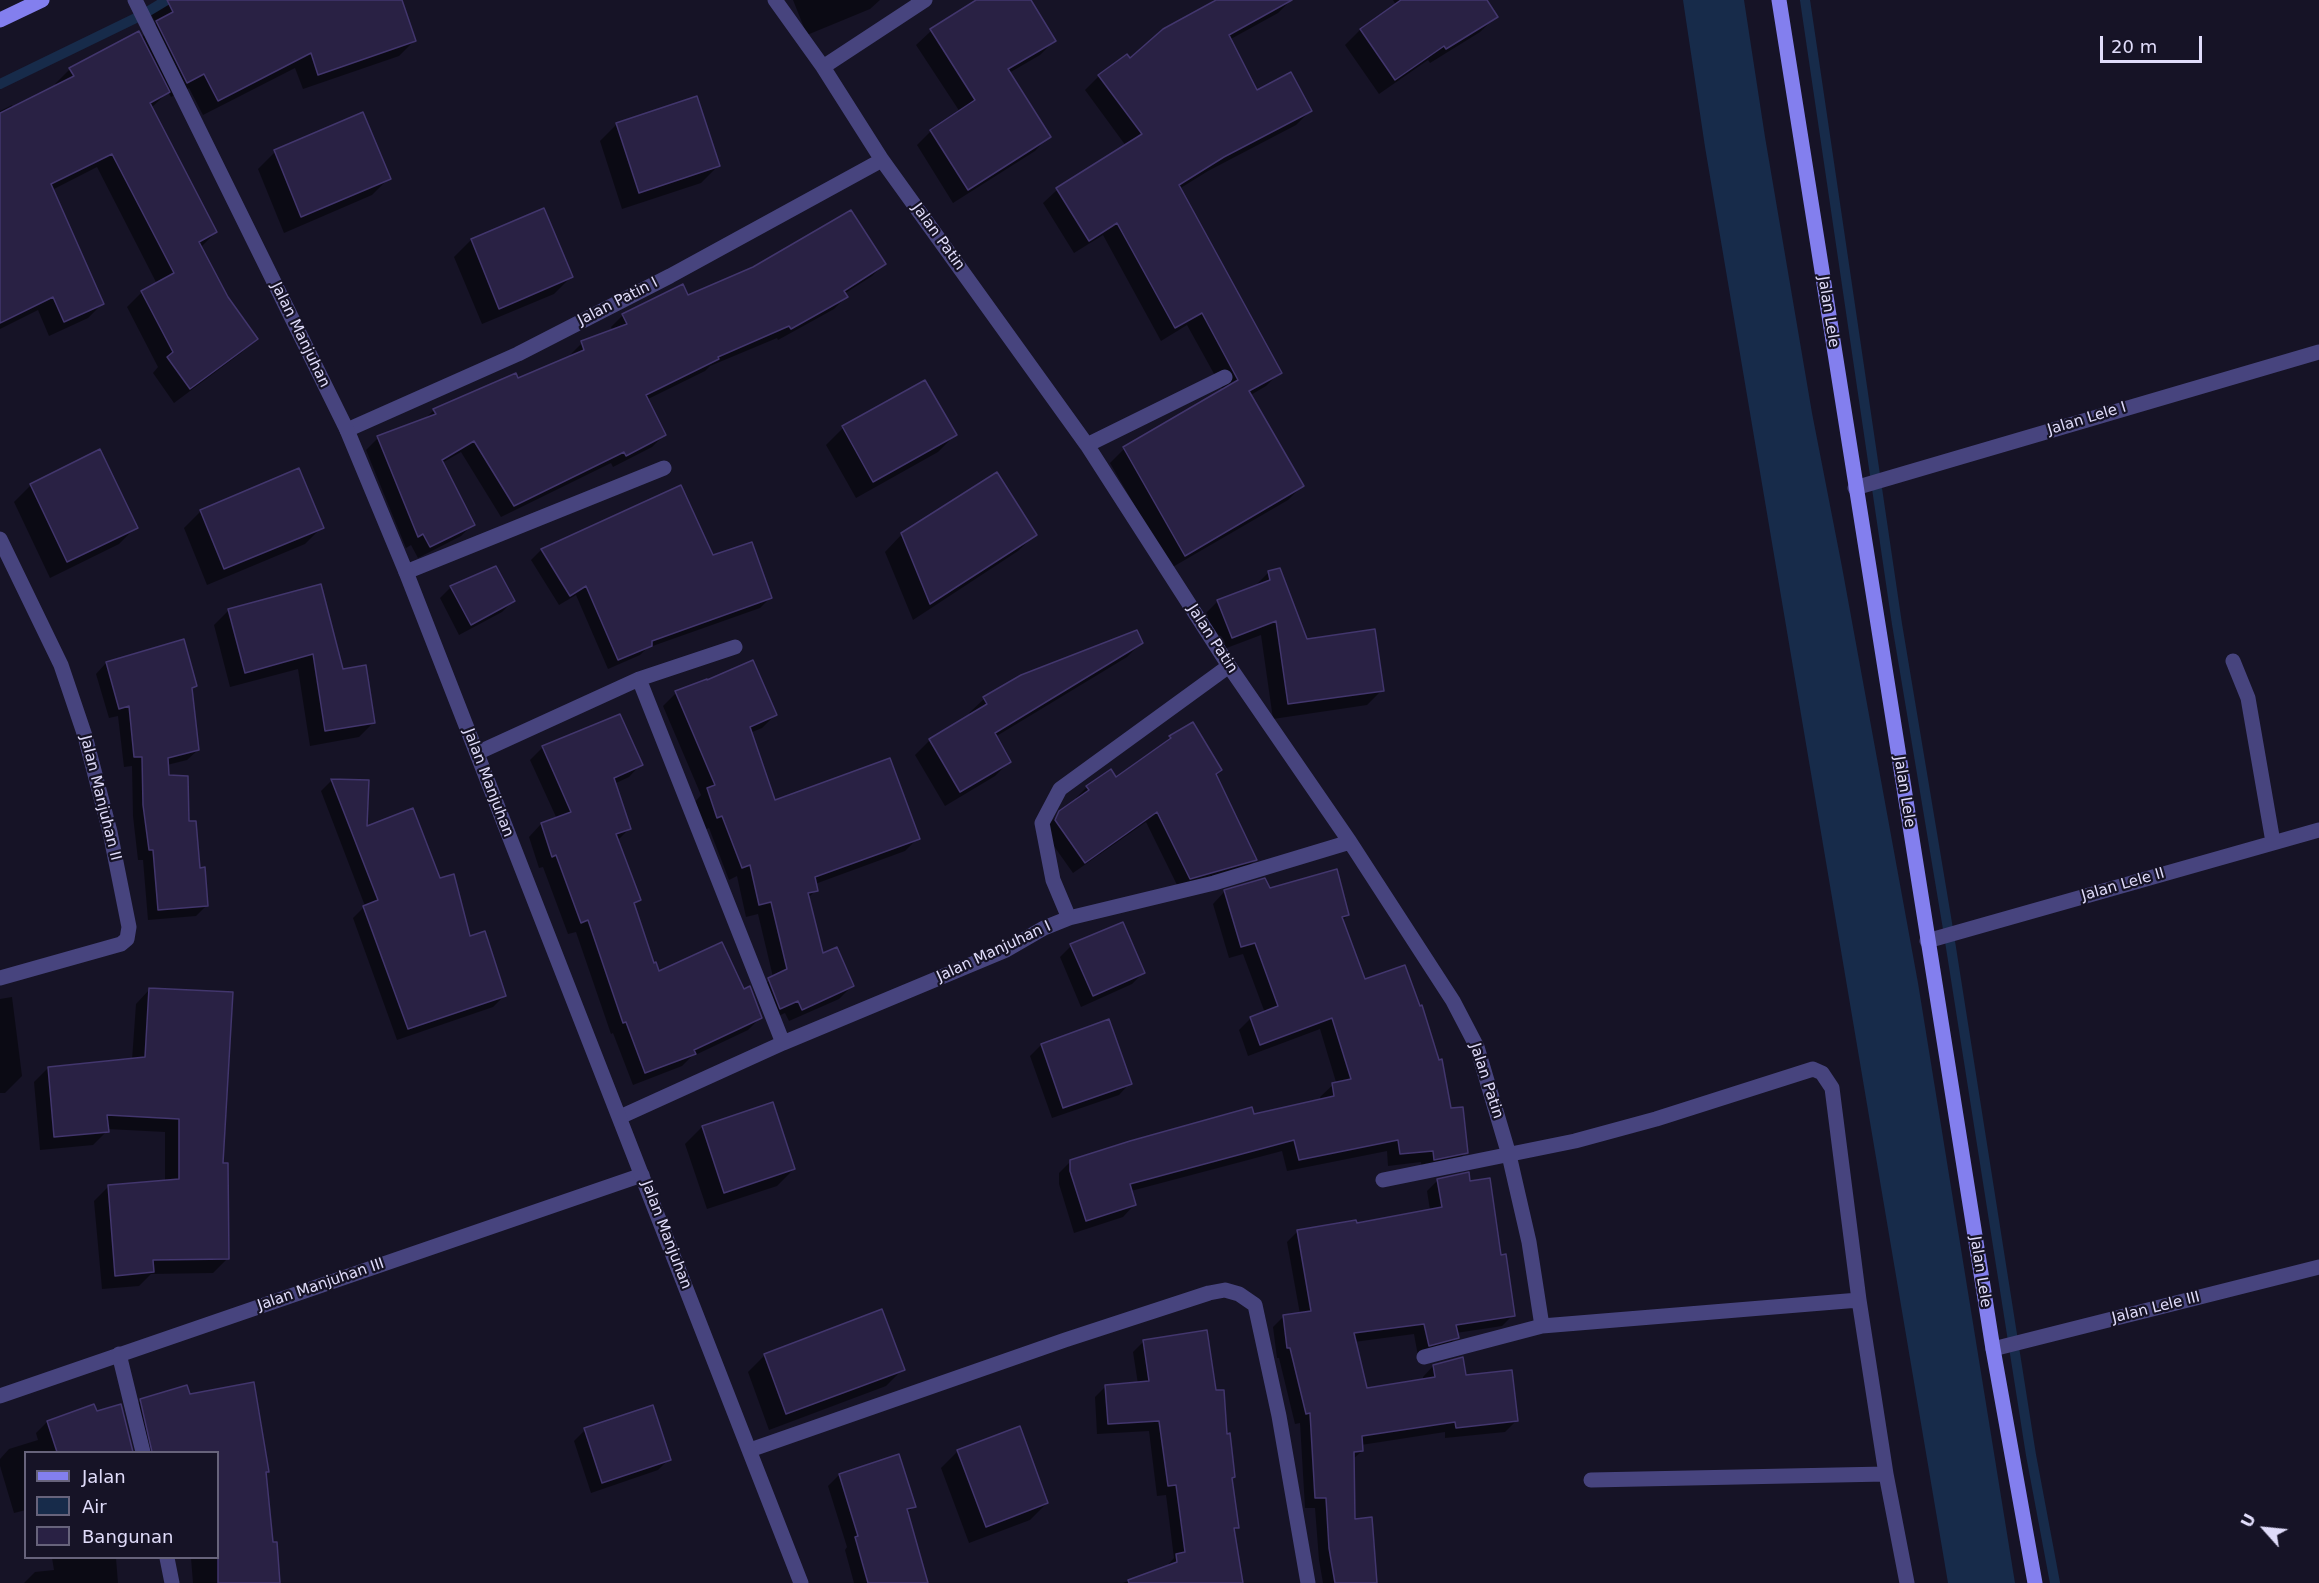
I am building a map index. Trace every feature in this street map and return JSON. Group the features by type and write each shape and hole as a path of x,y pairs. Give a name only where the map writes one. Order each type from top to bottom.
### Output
{"main road":[{"path":"0,20 42,0"},
{"name":"Jalan Lele","path":"1779,0 1993,1349 2035,1583"}],"street":[{"name":"Jalan Manjuhan","path":"135,0 347,430 406,572 801,1583"},
{"name":"Jalan Patin","path":"775,0 823,67 882,160 1087,446 1229,666 1350,842 1453,1001 1477,1047 1509,1155 1529,1242 1542,1326"},
{"path":"823,67 925,0"},
{"name":"Jalan Patin I","path":"347,430 518,354 670,276 882,160"},
{"name":"Jalan Lele I","path":"1855,488 2319,352"},
{"path":"1087,446 1225,377"},
{"path":"406,572 664,468"},
{"name":"Jalan Manjuhan II","path":"0,539 61,665 85,735 110,832 129,927 127,939 121,944 0,978"},
{"path":"477,753 639,679 735,647"},
{"path":"2233,661 2248,698 2273,842"},
{"path":"1069,918 1053,880 1042,823 1060,789 1229,666"},
{"path":"639,679 783,1043"},
{"name":"Jalan Lele II","path":"1928,941 2319,830"},
{"name":"Jalan Manjuhan I","path":"620,1118 783,1043 1006,950 1044,928 1069,918 1214,883 1350,842"},
{"path":"1383,1180 1575,1141 1656,1119 1813,1069 1822,1073 1832,1088 1859,1300 1907,1583"},
{"name":"Jalan Manjuhan III","path":"0,1396 642,1175"},
{"name":"Jalan Lele III","path":"1993,1349 2319,1267"},
{"path":"750,1450 1065,1340 1209,1293 1225,1290 1239,1294 1255,1305 1279,1416 1308,1583"},
{"path":"1424,1357 1542,1326 1859,1300"},
{"path":"119,1354 143,1451"},
{"path":"1591,1480 1887,1474"},
{"path":"167,1559 172,1583"}],"water":[{"path":"1683,0 1744,0 1812,413 1918,983 2015,1583 1948,1583 1705,147"}],"building":[{"path":"167,0 402,0 416,41 318,75 311,53 218,101 204,74 187,83 156,21 173,12"},
{"path":"976,0 1031,0 1056,41 1008,69 1051,137 968,190 930,130 975,100 930,29"},
{"path":"1216,0 1292,0 1229,35 1257,90 1291,72 1312,111 1224,157 1179,185 1282,373 1249,391 1304,486 1185,556 1123,447 1238,380 1202,313 1175,328 1117,223 1089,241 1056,188 1142,134 1098,75 1127,54 1130,58 1163,29"},
{"path":"1401,0 1487,0 1498,17 1446,49 1444,46 1395,80 1360,29"},
{"path":"139,31 170,92 150,103 217,232 199,242 228,297 258,339 190,389 167,357 173,352 141,291 174,273 112,154 51,184 104,304 64,322 53,297 0,323 0,113 74,76 69,68"},
{"path":"697,96 720,166 639,193 616,123"},
{"path":"363,112 391,179 301,217 274,150"},
{"path":"544,208 573,277 499,309 471,239"},
{"path":"851,210 886,264 844,291 848,297 791,329 789,326 718,357 719,359 646,395 666,435 626,456 624,452 514,506 474,441 442,460 475,525 430,547 423,534 418,537 377,436 436,414 433,409 516,373 518,378 584,350 581,341 627,324 622,314 683,284 688,295 753,267"},
{"path":"925,380 957,435 873,482 842,426"},
{"path":"100,449 138,528 67,562 30,484"},
{"path":"299,468 324,528 224,569 200,510"},
{"path":"997,472 1037,535 930,604 901,533"},
{"path":"681,485 713,555 752,542 772,598 652,641 652,646 618,660 586,586 570,596 541,549"},
{"path":"496,566 515,601 471,625 450,586"},
{"path":"1280,568 1307,639 1375,629 1384,691 1288,704 1276,621 1232,638 1217,600 1270,580 1268,571"},
{"path":"321,584 343,669 366,665 375,723 325,731 313,654 245,673 228,609"},
{"path":"1137,630 1143,643 995,733 1011,762 960,792 929,739 987,704 983,697 1021,675"},
{"path":"184,639 197,686 192,688 199,750 168,758 169,775 188,776 189,821 196,821 200,868 205,867 208,906 158,910 153,850 149,850 143,805 142,757 134,757 129,706 119,709 106,662"},
{"path":"753,660 777,715 750,727 775,800 890,758 920,839 815,877 818,891 808,893 823,953 837,947 854,986 802,1010 798,1001 780,1009 768,978 787,969 771,902 759,905 750,865 742,868 722,816 717,818 707,788 715,785 675,691"},
{"path":"620,714 643,765 614,778 631,829 616,834 641,900 634,903 654,963 656,962 659,971 722,942 744,989 750,986 762,1018 694,1050 696,1054 645,1073 626,1022 623,1023 588,920 581,923 556,855 552,857 541,823 571,812 542,746"},
{"path":"1193,722 1222,770 1216,774 1257,860 1190,879 1157,812 1085,863 1055,820 1059,811 1089,790 1086,786 1111,769 1116,777 1171,738 1169,736"},
{"path":"331,779 369,780 367,826 413,808 440,878 454,874 470,936 485,931 506,996 408,1029 363,906 378,900"},
{"path":"1337,869 1349,915 1342,917 1365,979 1405,965 1420,1006 1422,1005 1439,1060 1442,1059 1451,1108 1463,1107 1468,1153 1434,1160 1433,1151 1400,1154 1398,1140 1299,1160 1294,1140 1130,1184 1136,1205 1086,1221 1070,1171 1070,1160 1252,1107 1254,1114 1334,1096 1332,1083 1351,1079 1332,1018 1260,1045 1250,1017 1278,1006 1255,943 1241,947 1224,890 1265,878 1270,888"},
{"path":"1123,922 1145,973 1093,996 1070,944"},
{"path":"149,988 233,992 223,1163 228,1163 229,1259 153,1260 154,1272 115,1276 108,1185 179,1179 179,1119 107,1115 109,1132 54,1137 48,1067 145,1057"},
{"path":"1109,1019 1132,1084 1063,1108 1041,1044"},
{"path":"773,1102 795,1169 724,1193 702,1126"},
{"path":"1469,1172 1470,1181 1490,1178 1501,1255 1506,1254 1515,1316 1456,1325 1459,1338 1429,1346 1424,1324 1354,1333 1367,1388 1435,1377 1433,1365 1463,1357 1466,1375 1512,1370 1518,1421 1456,1428 1455,1422 1362,1436 1363,1451 1354,1452 1355,1519 1372,1517 1377,1583 1335,1583 1329,1548 1326,1498 1315,1498 1310,1413 1306,1414 1290,1348 1287,1348 1283,1315 1311,1311 1297,1230 1356,1220 1357,1223 1442,1207 1437,1179"},
{"path":"882,1309 905,1370 786,1414 764,1354"},
{"path":"1207,1330 1216,1390 1224,1390 1239,1528 1234,1528 1243,1583 1129,1583 1128,1580 1177,1562 1176,1554 1185,1552 1176,1485 1168,1486 1159,1421 1108,1424 1105,1385 1149,1381 1143,1340"},
{"path":"254,1382 269,1472 266,1472 273,1542 277,1542 280,1583 218,1583 219,1451 152,1451 140,1399 187,1385 190,1394"},
{"path":"94,1404 97,1411 121,1404 133,1451 57,1451 47,1421"},
{"path":"653,1405 671,1460 602,1483 584,1428"},
{"path":"1020,1426 1048,1503 986,1527 957,1450"},
{"path":"899,1454 916,1507 907,1509 928,1583 868,1583 855,1537 858,1536 839,1474"}],"waterway":[{"path":"0,84 142,15 167,0"},
{"path":"1805,0 1897,624 1949,935 2031,1455 2055,1583"}]}
